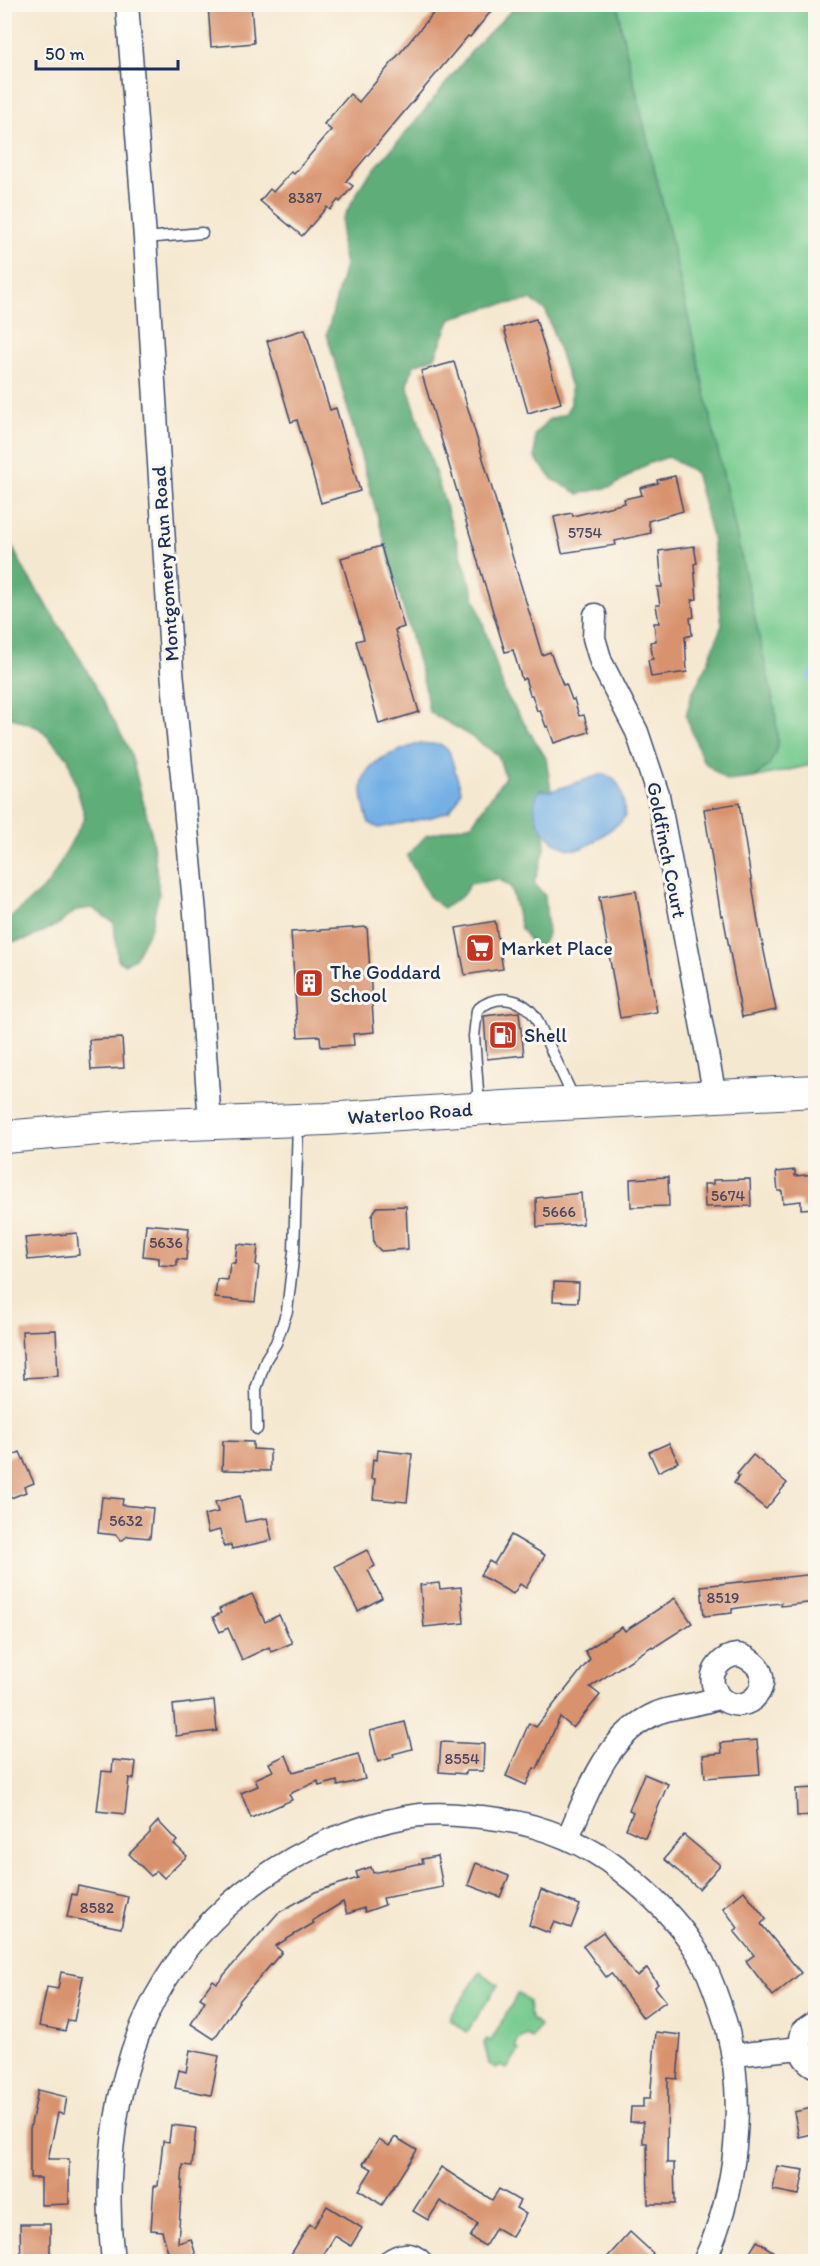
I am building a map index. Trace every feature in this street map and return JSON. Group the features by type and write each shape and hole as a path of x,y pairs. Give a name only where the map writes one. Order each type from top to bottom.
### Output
{"main road":[{"name":"Waterloo Road","path":"4,1137 134,1126 298,1120 816,1091"}],"street":[{"name":"Montgomery Run Road","path":"127,4 145,238 171,671 195,914 210,1123"},
{"name":"Goldfinch Court","path":"595,615 594,638 601,662 637,732 658,795 715,1096"},
{"path":"568,1837 604,1759 627,1732 657,1713 675,1707 703,1704 719,1697"},
{"path":"113,2262 110,2194 113,2141 126,2078 138,2035 155,1999 178,1962 203,1929 235,1898 263,1877 331,1839 409,1816 451,1814 522,1823 568,1837 610,1862 645,1889 696,1948 716,1995 734,2055 737,2100 730,2181 721,2216 704,2262"},
{"path":"816,2021 803,2030 800,2048 803,2057 816,2067"},
{"path":"734,2055 800,2048"},
{"path":"388,2262 397,2256 407,2254 417,2257 421,2262"}],"lane":[{"path":"145,238 202,234"},
{"path":"479,1109 474,1036 477,1010 487,1001 510,998 530,1009 536,1018 576,1103"},
{"path":"257,1429 256,1389 287,1311 294,1251 298,1120"}],"green space":[{"path":"530,4 618,5 621,28 670,235 775,709 778,747 769,765 753,778 727,781 703,761 686,716 692,693 706,667 722,625 712,536 695,472 668,457 647,464 613,486 579,494 552,479 535,458 535,435 548,420 565,414 571,404 571,387 546,311 532,300 493,306 451,318 435,357 414,365 407,384 505,693 546,758 551,791 540,790 537,820 544,832 545,849 534,883 545,896 548,934 538,951 521,929 511,887 498,879 470,884 462,896 444,908 430,898 407,856 427,835 472,824 505,777 498,755 429,712 425,687 327,334 345,265 341,243 342,220 364,181 475,47 513,9"},
{"path":"618,5 815,5 815,805 811,765 753,778 769,765"},
{"path":"5,533 26,573 82,662 130,751 152,836 159,894 151,927 135,958 124,964 118,960 114,923 92,908 77,910 57,925 28,939 5,943 5,923 49,883 85,817 68,758 39,728 5,715"},
{"path":"480,1972 498,1985 467,2032 449,2019"},
{"path":"518,1993 529,2002 531,2019 540,2026 532,2038 528,2035 519,2039 515,2047 519,2050 507,2069 501,2065 496,2068 489,2064 484,2043 487,2039 491,2041"}],"water":[{"path":"418,744 440,744 449,751 461,790 457,801 449,811 432,817 379,828 369,823 362,790 364,778 369,769 388,756"},
{"path":"603,774 615,780 621,790 625,816 621,822 582,848 572,849 552,840 538,821 535,810 535,799 540,790 551,791"}],"building":[{"path":"208,4 251,4 254,43 211,47"},
{"path":"441,4 497,4 346,181 353,186 340,202 338,200 330,210 327,207 302,236 260,201 270,189 273,192 291,172 294,174 331,130 324,124 350,94 359,102"},
{"path":"536,319 561,403 528,413 504,328"},
{"path":"305,329 330,410 336,408 360,491 321,503 297,420 291,422 267,341"},
{"path":"454,362 542,655 550,652 563,685 566,684 572,700 574,699 579,716 584,715 589,732 554,743 540,710 537,711 525,678 522,680 513,650 505,652 421,371"},
{"path":"675,476 683,511 648,521 651,533 615,541 616,545 562,553 554,517 572,513 573,516 625,503 624,499 642,495 640,488 658,483 657,480"},
{"path":"381,546 404,627 395,630 419,712 379,724 356,641 364,639 341,558"},
{"path":"694,546 697,563 694,564 697,599 692,600 694,617 690,618 692,635 685,637 687,672 651,677 648,660 653,659 650,642 656,641 654,623 659,623 656,605 660,605 657,587 662,587 659,551"},
{"path":"739,803 758,922 776,1010 742,1017 723,915 721,916 704,809"},
{"path":"636,891 657,1012 620,1018 599,897"},
{"name":"Market Place","path":"495,921 503,969 465,975 456,928"},
{"name":"The Goddard School","path":"367,927 374,1032 353,1034 354,1045 321,1047 320,1036 298,1037 291,932"},
{"name":"Shell","path":"519,1012 524,1055 487,1059 484,1016"},
{"path":"122,1038 124,1068 91,1070 89,1040"},
{"path":"795,1170 795,1176 816,1174 816,1208 801,1209 801,1201 783,1203 782,1191 778,1191 776,1172"},
{"path":"668,1177 669,1206 631,1207 630,1179"},
{"path":"750,1179 751,1206 705,1207 704,1184 713,1184 713,1180"},
{"path":"581,1193 583,1224 537,1227 536,1198"},
{"path":"406,1206 408,1249 381,1251 374,1244 372,1215 377,1207"},
{"path":"146,1224 189,1228 186,1260 177,1259 177,1266 159,1265 159,1258 143,1256"},
{"path":"77,1233 79,1255 28,1260 25,1238"},
{"path":"237,1244 258,1246 256,1265 259,1266 255,1302 215,1298 217,1279 228,1280 230,1263 235,1263"},
{"path":"554,1282 579,1283 578,1302 553,1301"},
{"path":"56,1330 58,1376 24,1378 22,1331"},
{"path":"223,1441 253,1442 253,1449 270,1450 270,1471 222,1470"},
{"path":"669,1443 678,1462 658,1472 649,1452"},
{"path":"378,1450 412,1454 407,1502 373,1499 375,1479 371,1479 373,1459 377,1460"},
{"path":"20,1452 34,1483 24,1487 26,1492 11,1498 9,1493 4,1495 4,1459"},
{"path":"753,1455 787,1483 766,1509 734,1483 739,1476 737,1474"},
{"path":"240,1496 245,1522 267,1518 272,1540 232,1549 231,1545 224,1547 220,1530 208,1533 204,1515 218,1512 215,1502"},
{"path":"102,1497 123,1499 122,1505 153,1508 150,1538 128,1536 121,1541 116,1535 98,1533"},
{"path":"511,1535 545,1555 526,1588 520,1584 513,1594 480,1575 489,1561 494,1564"},
{"path":"367,1550 375,1566 368,1570 382,1598 358,1611 335,1566"},
{"path":"816,1574 816,1602 744,1607 732,1609 732,1613 704,1616 701,1586"},
{"path":"439,1583 440,1589 461,1587 464,1623 424,1627 420,1585"},
{"path":"252,1594 265,1622 279,1615 292,1643 271,1652 269,1647 242,1660 228,1628 220,1632 213,1617 221,1613 219,1609"},
{"path":"675,1598 692,1623 590,1687 600,1695 573,1728 560,1717 537,1769 534,1768 526,1785 506,1776 529,1723 536,1727 590,1659 585,1651 622,1627 625,1631"},
{"path":"214,1700 217,1731 176,1736 173,1705"},
{"path":"405,1722 412,1749 393,1754 394,1757 378,1762 370,1731"},
{"path":"757,1740 760,1774 705,1778 703,1755 722,1753 721,1743"},
{"path":"441,1742 484,1744 483,1771 466,1771 466,1774 439,1772"},
{"path":"358,1754 365,1779 338,1786 337,1781 319,1786 318,1781 289,1794 292,1800 251,1818 241,1793 258,1786 255,1779 273,1771 269,1763 286,1755 293,1772"},
{"path":"113,1760 136,1762 134,1779 129,1778 125,1814 97,1811 102,1771 112,1772"},
{"path":"644,1774 668,1784 645,1838 626,1829 633,1812 629,1810"},
{"path":"816,1788 816,1815 797,1816 796,1789"},
{"path":"158,1821 177,1841 174,1844 187,1856 164,1878 157,1871 151,1876 129,1854 150,1833"},
{"path":"684,1835 720,1865 699,1889 664,1859"},
{"path":"437,1856 443,1887 383,1898 385,1905 365,1912 364,1908 347,1914 343,1902 312,1921 314,1923 275,1946 282,1952 240,2000 214,2039 191,2024 205,2001 200,1998 213,1980 217,1983 278,1913 315,1892 358,1878 356,1872 371,1867 373,1873 423,1863 422,1859"},
{"path":"476,1863 509,1876 500,1897 468,1885"},
{"path":"78,1886 128,1897 121,1928 67,1917 72,1894 76,1895"},
{"path":"541,1890 580,1905 571,1928 554,1922 549,1933 529,1925"},
{"path":"744,1891 766,1919 761,1924 801,1973 773,1996 746,1961 754,1955 734,1931 738,1928 723,1908"},
{"path":"603,1932 635,1975 638,1976 647,1968 658,1984 655,1987 666,2001 643,2018 611,1973 606,1977 583,1946"},
{"path":"61,1972 83,1976 74,2021 68,2020 65,2031 39,2026 47,1987 58,1989"},
{"path":"656,2032 681,2035 677,2079 668,2078 667,2163 674,2163 675,2204 648,2204 647,2143 643,2143 643,2122 630,2122 631,2107 643,2107 643,2099 650,2099"},
{"path":"190,2050 219,2056 211,2095 175,2088 179,2070 186,2072"},
{"path":"38,2090 67,2097 64,2114 58,2113 48,2159 69,2159 69,2204 41,2205 41,2178 30,2178 30,2129"},
{"path":"816,2107 816,2133 799,2137 794,2112"},
{"path":"171,2125 196,2128 192,2166 183,2165 178,2243 191,2239 198,2262 171,2262 162,2231 151,2230 154,2186 158,2186 163,2141 169,2142"},
{"path":"395,2137 417,2150 382,2205 359,2190 372,2169 363,2164 379,2139 389,2146"},
{"path":"777,2166 804,2170 799,2195 773,2190"},
{"path":"441,2167 492,2200 499,2189 520,2201 516,2208 526,2214 512,2237 496,2228 485,2246 470,2237 478,2224 440,2201 428,2220 413,2211"},
{"path":"327,2206 362,2228 351,2246 335,2236 319,2262 286,2262 310,2224 314,2227"},
{"path":"20,2224 50,2224 50,2262 21,2262"},
{"path":"630,2232 653,2253 646,2262 603,2262"},
{"path":"757,2241 789,2262 744,2262"}],"waterway":[{"path":"809,677 816,672"}],"place":[{"name":"Market Place","path":"480,948"},
{"name":"The Goddard School","path":"309,983"},
{"name":"Shell","path":"503,1035"}]}
